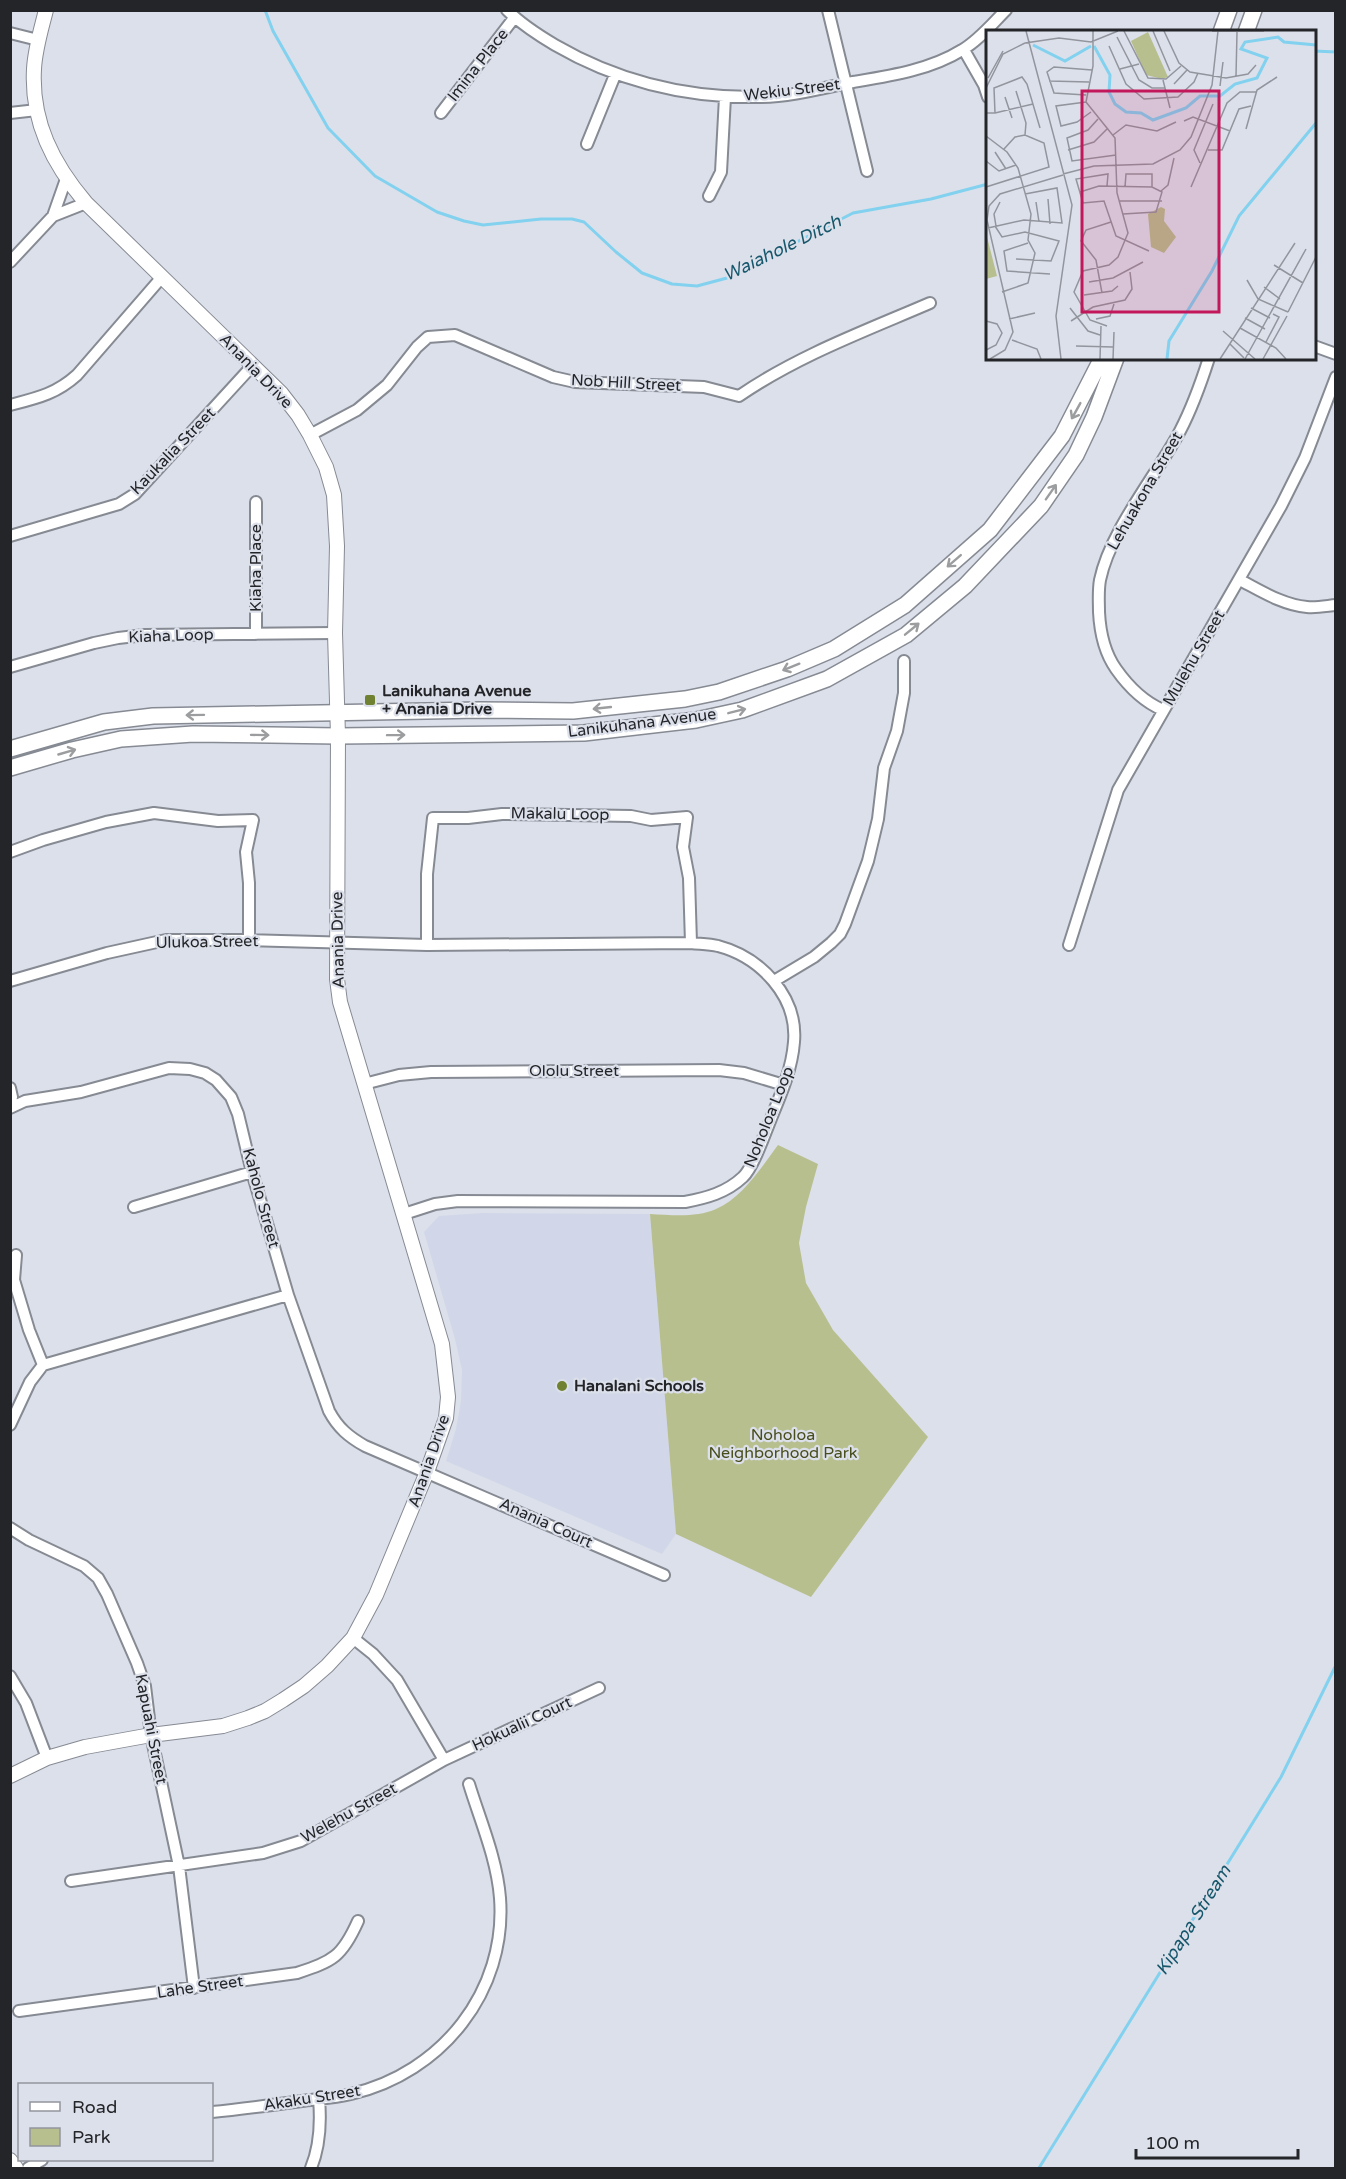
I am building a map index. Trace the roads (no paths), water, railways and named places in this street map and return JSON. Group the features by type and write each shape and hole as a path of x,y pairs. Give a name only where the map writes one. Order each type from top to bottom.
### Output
{"main road":[{"path":"1222,29 1229,10"},
{"name":"Lanikuhana Avenue","path":"10,748 125,718 338,712 573,711 685,699 719,692 787,669 834,649 905,605 990,530 1062,436 1101,360"},
{"name":"Lanikuhana Avenue","path":"10,768 121,739 193,734 338,736 584,733 674,722 742,710 827,679 906,635 965,586 1041,506 1076,456 1094,417 1115,360"}],"street":[{"name":"Anania Drive","path":"10,1776 46,1758 85,1747 151,1735 222,1726 265,1711 304,1686 353,1638 376,1595 427,1472 446,1418 448,1397 442,1344 340,1002 337,979 338,712 335,633 337,546 334,495 326,467 298,415 281,393 86,202 66,179 49,150 37,110 34,70 38,40 46,10"},
{"path":"828,10 867,171"},
{"name":"Wekiu Street","path":"510,14 540,36 585,62 615,75 682,92 725,97 762,97 885,77 941,61 964,50 1006,10"},
{"name":"Imina Place","path":"441,113 510,14"},
{"path":"10,33 38,40"},
{"path":"964,50 984,85 986,94"},
{"path":"587,144 615,75"},
{"path":"709,196 721,172 725,97"},
{"path":"10,112 37,110"},
{"path":"10,262 53,216 66,179"},
{"path":"53,216 86,202"},
{"path":"10,405 63,388 162,277"},
{"name":"Nob Hill Street","path":"310,435 357,410 387,385 417,347 428,337 455,335 553,377 575,382 704,387 739,396 849,337 930,303"},
{"path":"1316,347 1335,354"},
{"name":"Lehuakona Street","path":"1164,710 1152,705 1124,681 1111,663 1103,644 1100,627 1100,582 1106,559 1116,537 1180,430 1197,394 1208,360"},
{"name":"Kaukalia Street","path":"10,536 119,504 135,494 253,365"},
{"name":"Mulehu Street","path":"1069,945 1118,790 1240,580 1305,458 1335,376"},
{"name":"Kiaha Place","path":"256,502 256,634"},
{"path":"1240,580 1278,600 1297,606 1309,608 1335,605"},
{"name":"Kiaha Loop","path":"10,667 117,638 145,635 335,633"},
{"path":"774,981 814,957 840,934 845,924 868,861 879,819 884,768 897,731 904,693 904,661"},
{"path":"10,852 106,822 154,813 218,821 252,820 246,852 249,882 249,940"},
{"name":"Makalu Loop","path":"427,945 427,874 433,818 468,818 502,814 631,816 651,820 687,817 683,847 689,878 691,943"},
{"name":"Ulukoa Street","path":"10,981 143,944 166,940 337,943"},
{"name":"Noholoa Loop","path":"337,943 427,945 691,943 718,946 756,965 774,981 786,998 793,1019 792,1058 764,1137 745,1176 727,1190 704,1199 685,1202 458,1201 435,1204 404,1214"},
{"name":"Kaholo Street","path":"10,1088 12,1096 10,1106 25,1101 81,1092 169,1068 190,1069 205,1073 216,1080 231,1096 244,1134 252,1172 288,1295 336,1425 365,1446 427,1472"},
{"name":"Ololu Street","path":"364,1084 399,1075 431,1072 719,1070 744,1073 784,1085"},
{"path":"134,1207 252,1172"},
{"path":"16,1255 14,1280 29,1330 43,1365"},
{"path":"10,1425 30,1382 43,1365 288,1295"},
{"name":"Anania Court","path":"427,1472 664,1575"},
{"name":"Kapuahi Street","path":"10,1528 29,1540 84,1566 98,1578 146,1686 151,1735 179,1866 194,1988"},
{"path":"353,1638 373,1654 397,1680 444,1760"},
{"path":"10,1676 26,1703 46,1758"},
{"name":"Hokualii Court","path":"444,1760 599,1688"},
{"name":"Welehu Street","path":"72,1881 263,1853 301,1841 444,1760"},
{"name":"Akaku Street","path":"213,2112 352,2094 388,2082 428,2059 466,2020 487,1983 496,1955 500,1924 500,1898 496,1873 469,1784"},
{"name":"Lahe Street","path":"19,2011 297,1973 335,1958 349,1942 358,1921"},
{"path":"311,2169 321,2118 319,2099"},
{"path":"10,2160 16,2169"}],"waterway":[{"name":"Waiahole Ditch","path":"265,10 273,31 328,128 375,176 437,212 464,221 483,225 541,219 572,219 584,222 642,273 672,284 697,286 727,278 853,213 931,199 986,185"},
{"name":"Waiahole Ditch","path":"1316,51 1336,52"},
{"name":"Kipapa Stream","path":"1039,2168 1281,1777 1336,1665"}],"place":[{"name":"Lanikuhana Avenue + Anania Drive","path":"370,700"},
{"name":"Hanalani Schools","path":"562,1386"}],"park label":[{"name":"Noholoa Neighborhood Park","path":"783,1444"}]}
